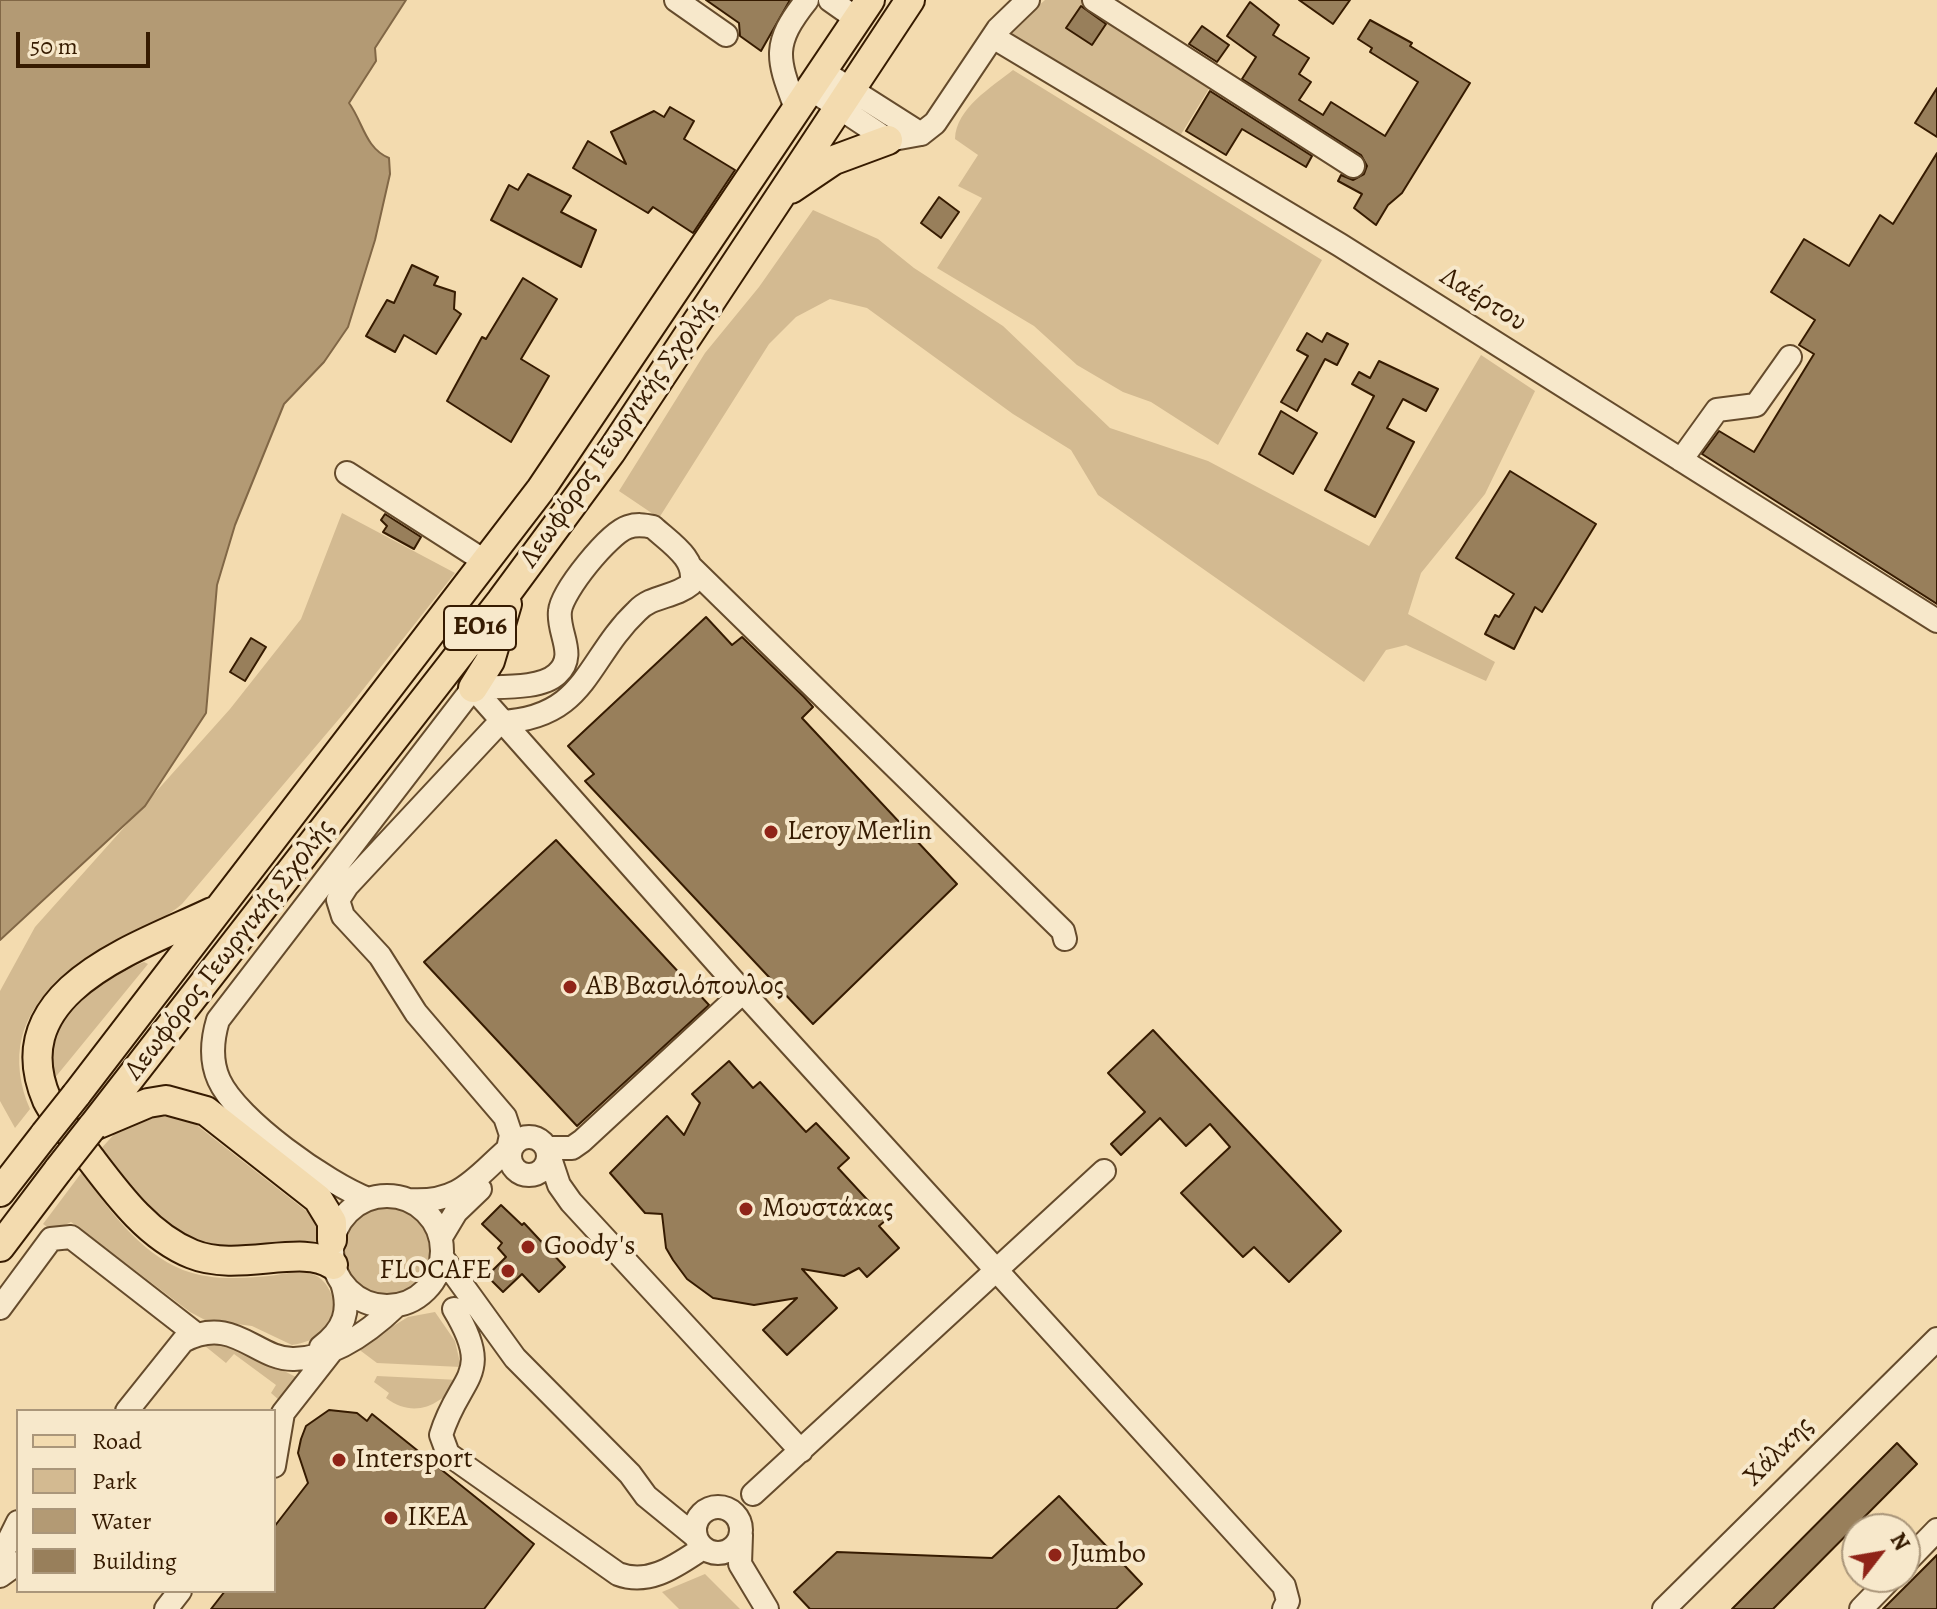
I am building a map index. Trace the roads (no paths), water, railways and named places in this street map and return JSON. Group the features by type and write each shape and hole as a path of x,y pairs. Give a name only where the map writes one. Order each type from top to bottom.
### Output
{"main road":[{"name":"Λεωφόρος Γεωργικής Σχολής","path":"92,1127 519,577 611,452 910,0"},
{"name":"Λεωφόρος Γεωργικής Σχολής","path":"0,1192 486,562 604,399 864,10"},
{"path":"780,197 834,160 888,140"},
{"path":"473,688 490,661 503,613 519,577"},
{"path":"92,1127 148,1103 166,1100 206,1111 318,1199 332,1222 336,1263 315,1255 223,1262 174,1245 155,1234 49,1105 45,1094 37,1045 57,999 88,973 217,910"},
{"name":"ΕΟ16","path":"0,1247 92,1127"}],"street":[{"path":"676,0 726,35"},
{"path":"807,0 779,46 780,70 810,91 844,98 921,134"},
{"path":"830,0 864,10"},
{"path":"844,98 888,140 921,134 935,123 993,37 1028,0"},
{"path":"1094,0 1353,166"},
{"name":"Λαέρτου","path":"993,37 1340,245 1937,621"},
{"path":"1681,460 1717,410 1756,405 1790,357"},
{"path":"347,473 486,562"},
{"path":"368,1199 324,1178 239,1107 219,1080 212,1038 218,1020 473,688 550,680 561,671 567,649 559,609 569,591 617,533 641,525 653,527 1063,931 1065,939"},
{"path":"544,1147 540,1172 527,1175 512,1154 510,1129 494,1103 416,1013 380,956 343,916 338,900 347,886 500,722 528,721 562,702 592,673 635,612 650,600 683,591 691,584 692,568"},
{"path":"473,688 743,992 1284,1586 1288,1594 1284,1609"},
{"path":"129,1409 183,1341 197,1335 228,1334 294,1359 334,1348 428,1289 456,1212 502,1169 524,1137 544,1147 572,1148 743,992"},
{"path":"494,1103 514,1112 544,1147 559,1185 571,1202 801,1451"},
{"path":"310,1355 332,1339 345,1321 346,1297 336,1263 345,1214 368,1199 382,1195 408,1200 445,1199 512,1154"},
{"path":"705,1545 700,1515 729,1517 1104,1171"},
{"path":"408,1200 429,1215 441,1247 515,1358"},
{"path":"0,1308 51,1239 71,1237 197,1335"},
{"path":"336,1263 372,1305 433,1300 454,1309 515,1358 630,1474 646,1496 705,1545 738,1586 767,1609"},
{"path":"454,1309 468,1332 474,1363 441,1435 448,1454 618,1574 629,1578 652,1577 705,1545 734,1547 729,1517"},
{"name":"Χάλκης","path":"1664,1609 1937,1339"},
{"path":"276,1454 283,1413 334,1348"},
{"path":"630,1474 675,1504 729,1517"},
{"path":"729,1517 740,1564 767,1609"},
{"path":"0,1558 16,1526"},
{"path":"1921,1546 1937,1530"},
{"path":"166,1609 178,1593"},
{"path":"1861,1609 1876,1593"}],"water":[{"path":"0,0 406,0 375,48 376,61 349,103 369,141 389,158 390,174 375,240 348,327 324,362 284,404 235,525 217,585 206,713 145,806 0,940"}],"place":[{"name":"Leroy Merlin","path":"771,832"},
{"name":"ΑΒ Βασιλόπουλος","path":"570,987"},
{"name":"Μουστάκας","path":"746,1209"},
{"name":"Goody's","path":"528,1247"},
{"name":"FLOCAFE","path":"508,1271"},
{"name":"Intersport","path":"339,1460"},
{"name":"ΙΚΕΑ","path":"391,1518"},
{"name":"Jumbo","path":"1055,1555"}]}
